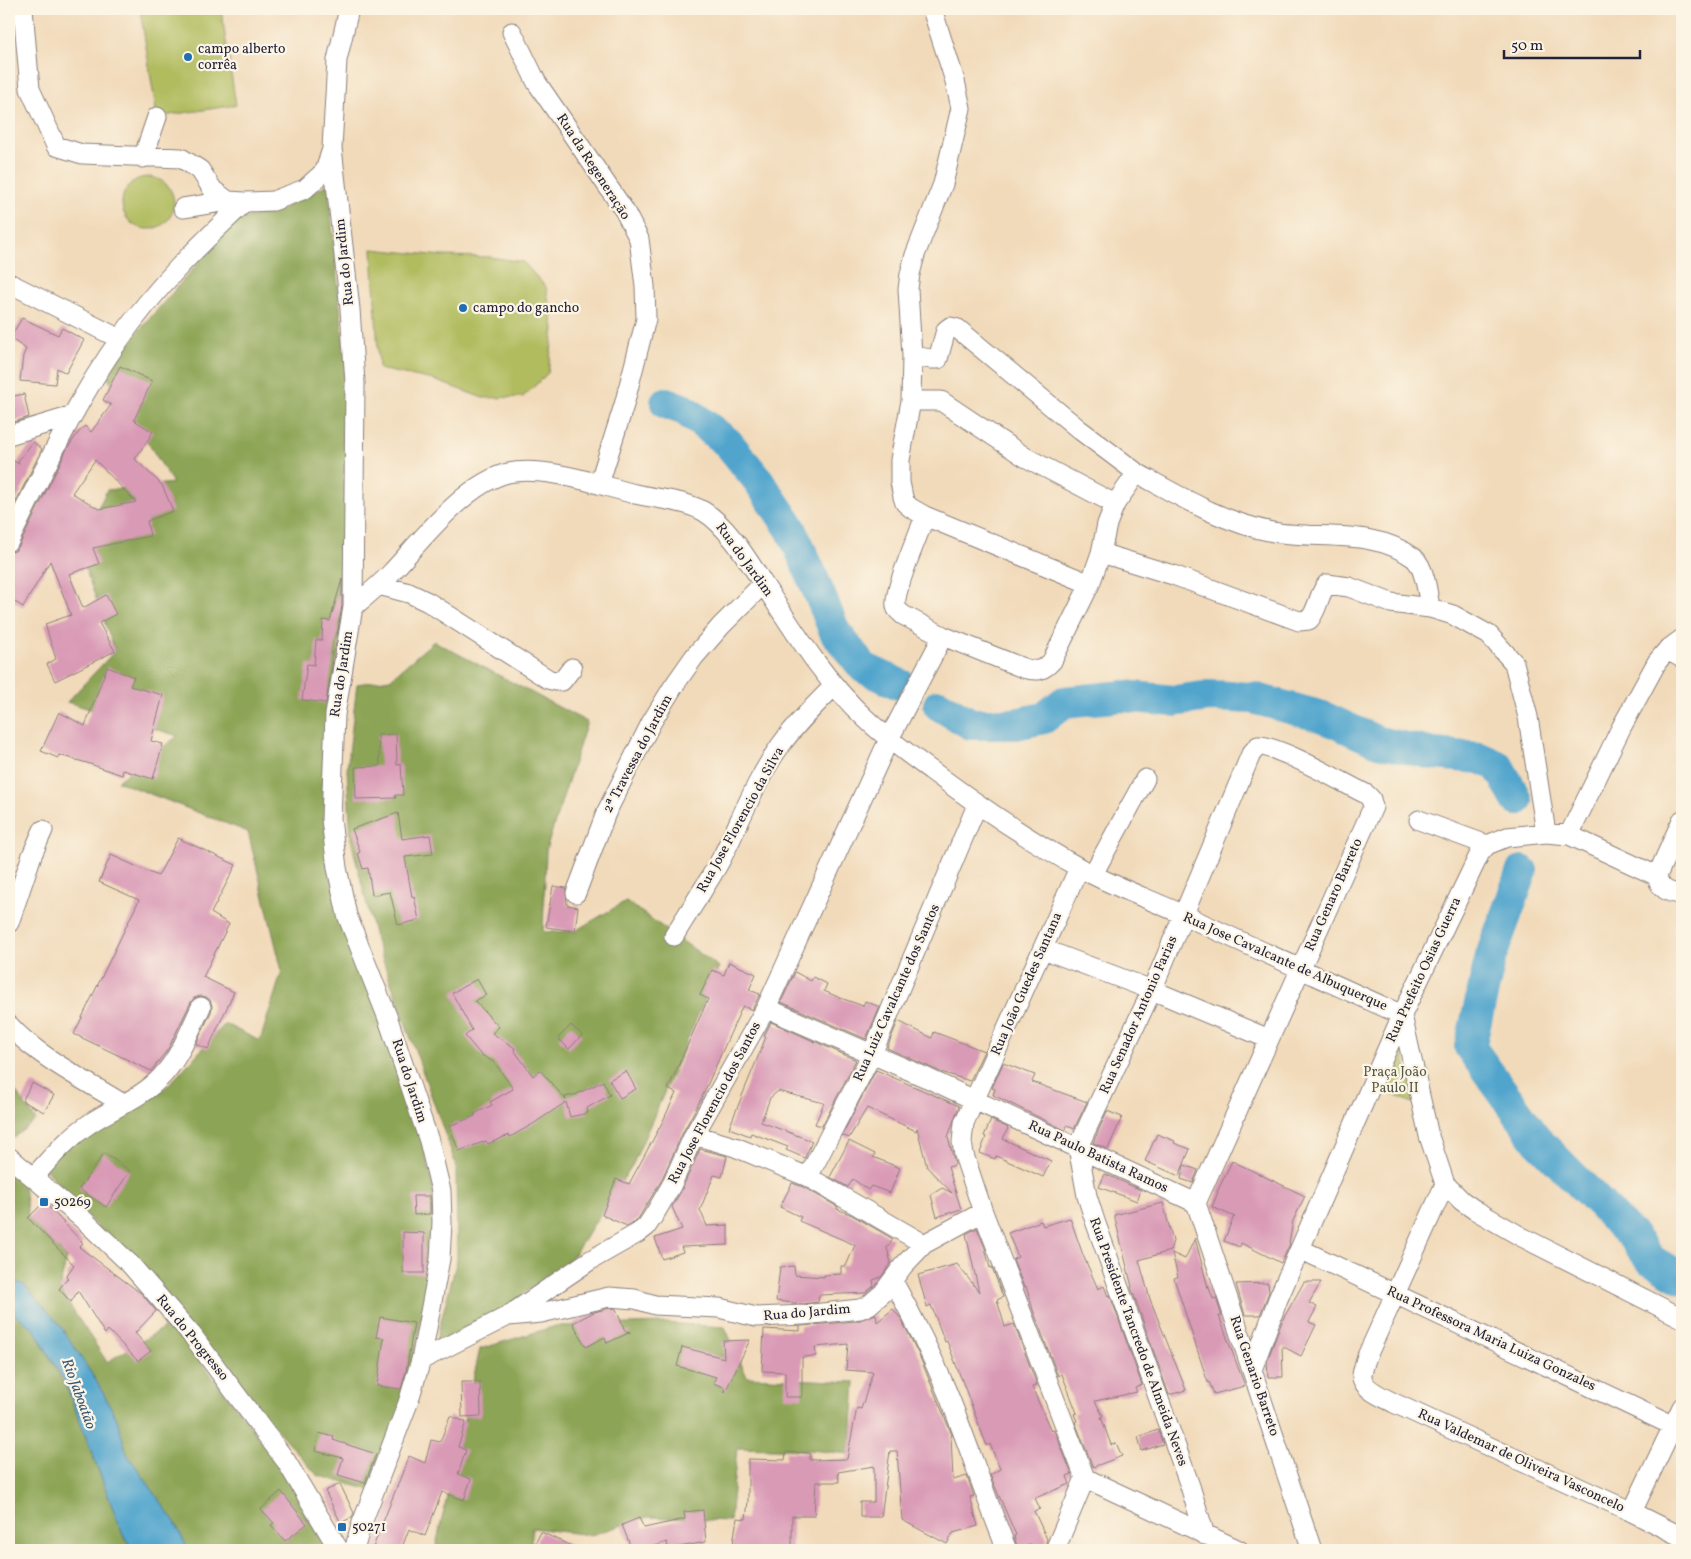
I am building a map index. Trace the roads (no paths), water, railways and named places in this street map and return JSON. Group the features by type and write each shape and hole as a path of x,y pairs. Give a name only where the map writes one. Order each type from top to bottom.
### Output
{"street":[{"path":"24,9 30,89 56,146 82,154 143,158 181,158 200,170 213,190 237,202"},
{"path":"183,208 237,202 273,201 331,177 337,60 349,9"},
{"path":"932,9 955,81 961,108 943,184 915,255 910,274 908,289 912,356 910,401 900,460 900,482 903,498 911,508 925,516 1090,584"},
{"name":"Rua da Regeneração","path":"512,32 537,83 624,210 639,240 645,286 646,319 624,405 599,484"},
{"path":"143,158 157,117"},
{"name":"Rua do Jardim","path":"331,177 350,308 355,382 353,607 335,715 332,819 338,868 347,915 387,1016 429,1141 441,1191 442,1222 440,1259 421,1360 408,1403 362,1523 354,1550"},
{"path":"9,541 72,416 120,339 174,272 210,235 237,202"},
{"path":"9,283 120,339"},
{"path":"912,356 931,359 938,358 946,330 950,327 958,329 1080,430 1137,473 1202,508 1237,522 1274,532 1349,537 1379,542 1416,559 1422,570 1430,608"},
{"path":"910,401 941,402 1025,458 1115,504"},
{"path":"9,435 72,416"},
{"name":"Rua do Jardim","path":"353,607 379,586 466,494 489,480 508,473 532,472 599,484 700,509 713,517 746,558 834,686 866,719 889,739"},
{"path":"925,516 899,587 896,606 898,611 943,636 1034,672 1043,670 1052,661 1090,584 1101,554 1107,524 1115,504 1137,473"},
{"path":"1101,554 1173,575 1299,621 1309,620 1315,613 1327,584 1349,587 1392,603 1430,608 1454,615 1489,635 1514,663 1528,717 1546,833"},
{"name":"2ª Travessa do Jardim","path":"576,893 606,813 655,716 694,657 763,584"},
{"path":"379,586 410,593 428,602 548,679 562,681 572,668"},
{"name":"Rua Jose Florencio dos Santos","path":"421,1360 508,1316 552,1285 646,1227 671,1186 694,1135 766,1008 889,739 943,636"},
{"path":"1569,836 1621,728 1657,662 1675,654 1682,639"},
{"name":"Rua Jose Florencio da Silva","path":"674,936 719,862 744,814 754,789 779,748 794,728 834,686"},
{"name":"Rua Jose Cavalcante de Albuquerque","path":"889,739 977,805 1086,871 1402,1014 1427,1127 1445,1184 1462,1201 1520,1236 1682,1318"},
{"name":"Rua Senador Antonio Farias","path":"1078,1147 1152,990 1254,749 1258,746 1269,747 1282,752 1369,796 1373,807 1367,822"},
{"name":"Rua João Guedes Santana","path":"975,1101 1043,948 1086,871 1145,779"},
{"name":"Rua Luiz Cavalcante dos Santos","path":"808,1176 872,1054 977,805"},
{"path":"1419,820 1487,845 1507,837 1546,833 1569,836 1657,876"},
{"path":"1682,820 1657,876 1658,882 1663,889 1682,894"},
{"name":"Rua Genaro Barreto","path":"1300,969 1367,822"},
{"path":"9,923 42,830"},
{"name":"Rua Prefeito Osias Guerra","path":"1252,1370 1278,1299 1402,1014 1480,852 1487,845"},
{"path":"1043,948 1152,990 1269,1039"},
{"path":"1196,1203 1300,969"},
{"path":"34,1177 66,1141 92,1122 146,1091 161,1078 172,1066 201,1007"},
{"name":"Rua Paulo Batista Ramos","path":"766,1008 1078,1147 1196,1203"},
{"path":"9,1025 19,1036 40,1052 123,1104"},
{"path":"975,1101 964,1123 962,1142 964,1155 983,1212 1084,1478 1055,1550"},
{"path":"694,1135 742,1150 808,1176 924,1244"},
{"name":"Rua Presidente Tancredo de Almeida Neves","path":"1078,1147 1087,1196 1095,1221 1190,1486 1205,1535"},
{"name":"Rua do Progresso","path":"9,1157 86,1222 130,1264 192,1335 286,1461 339,1550"},
{"path":"1395,1294 1445,1184"},
{"name":"Rua Genario Barreto","path":"1196,1203 1312,1550"},
{"name":"Rua do Jardim","path":"508,1316 541,1313 609,1297 634,1299 655,1305 719,1308 756,1317 804,1316 860,1308 869,1305 883,1293 903,1266 924,1244 983,1212"},
{"name":"Rua Professora Maria Luiza Gonzales","path":"1300,1249 1678,1427"},
{"path":"893,1281 948,1393 1007,1550"},
{"name":"Rua Valdemar de Oliveira Vasconcelo","path":"1395,1294 1367,1356 1362,1382 1369,1388 1394,1403 1632,1512 1682,1537"},
{"path":"1632,1512 1678,1427 1682,1407"},
{"path":"1084,1478 1239,1550"}],"water":[{"name":"Rio Jaboatão","path":"9,1279 24,1285 60,1325 100,1387 117,1419 127,1454 175,1522 188,1550 133,1550 123,1535 66,1384 34,1329 9,1310"}],"waterway":[{"path":"666,403 685,410 728,443 758,480 791,529 835,632 864,668 901,685"},
{"path":"939,705 971,724 1015,724 1044,718 1064,702 1124,696 1174,701 1210,696 1253,698 1323,717 1378,742 1434,754 1480,758 1498,766 1517,800"},
{"path":"1522,871 1491,956 1470,1047 1538,1141 1634,1238 1651,1260 1682,1278"}],"place":[{"name":"campo alberto corrêa","path":"188,57"},
{"name":"campo do gancho","path":"463,308"},
{"name":"50269","path":"44,1202"},
{"name":"50271","path":"342,1527"}],"park label":[{"name":"Praça João Paulo II","path":"1395,1080"}]}
